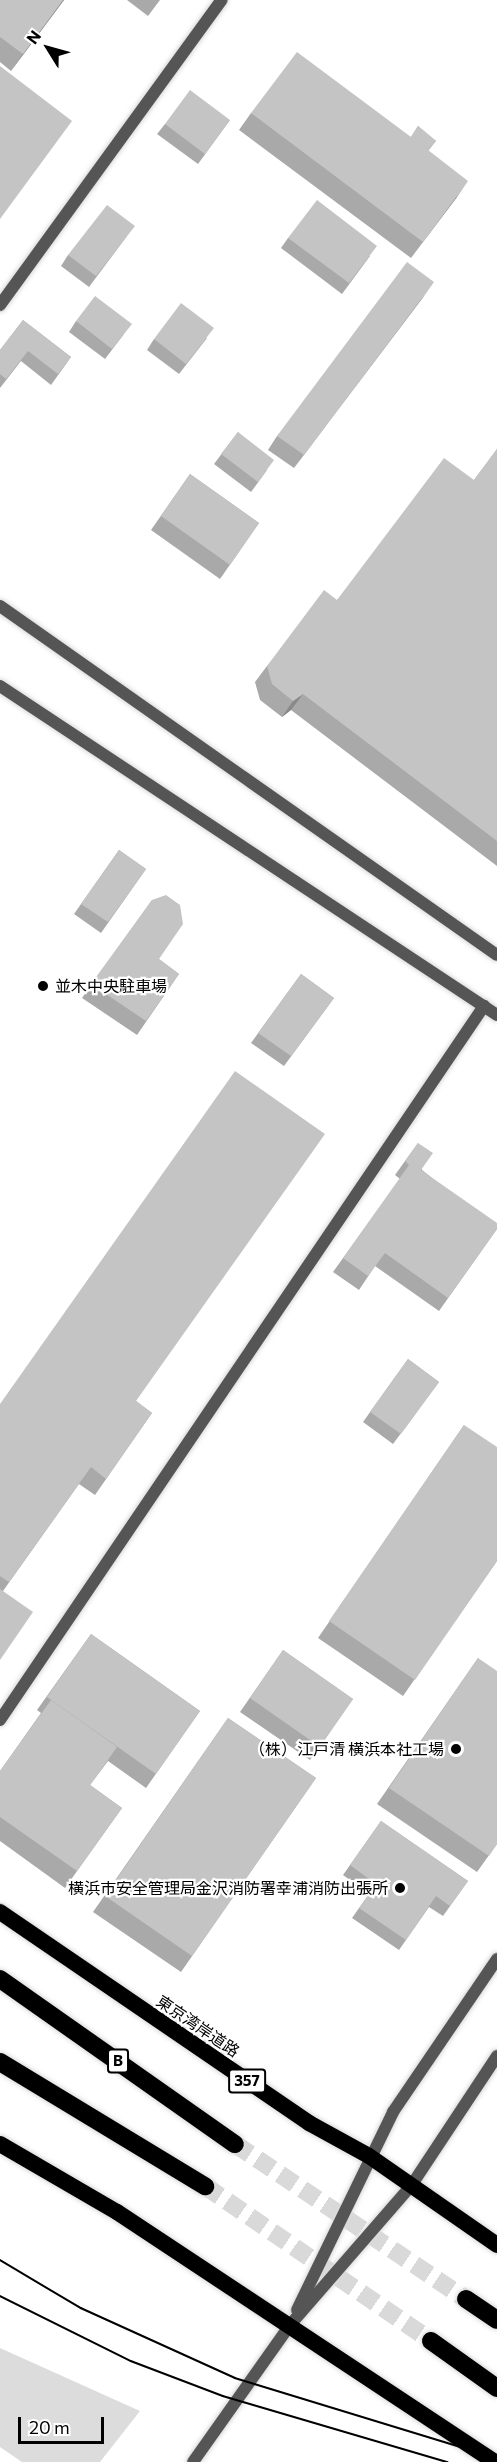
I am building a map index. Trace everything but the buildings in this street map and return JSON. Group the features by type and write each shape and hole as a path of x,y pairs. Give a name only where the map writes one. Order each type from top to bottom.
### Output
{"highway":[{"name":"東京湾岸道路","path":"0,1912 309,2123 369,2156 497,2245"},
{"name":"B","path":"0,1979 235,2144"},
{"path":"0,2062 205,2186"},
{"path":"0,2144 117,2212 495,2462"},
{"path":"466,2299 497,2320"},
{"path":"431,2341 497,2388"}],"street":[{"path":"0,305 222,0"},
{"path":"0,606 497,955"},
{"path":"0,686 298,887 497,1015"},
{"path":"0,1720 484,1006"},
{"path":"290,2325 369,2156 393,2112 497,1959"},
{"path":"193,2462 290,2325 411,2186 497,2056"}],"shaded area":[{"path":"0,2348 140,2411 100,2462 22,2462 0,2447"}],"tunnel":[{"path":"235,2144 466,2299"},
{"path":"205,2186 431,2341"}],"tram line":[{"path":"0,2260 81,2308 235,2378 497,2458"},
{"path":"0,2296 131,2361 223,2396 447,2462"}],"place":[{"name":"並木中央駐車場","path":"43,986"},
{"name":"（株）江戸清 横浜本社工場","path":"456,1749"},
{"name":"横浜市安全管理局金沢消防署幸浦消防出張所","path":"400,1888"}]}
